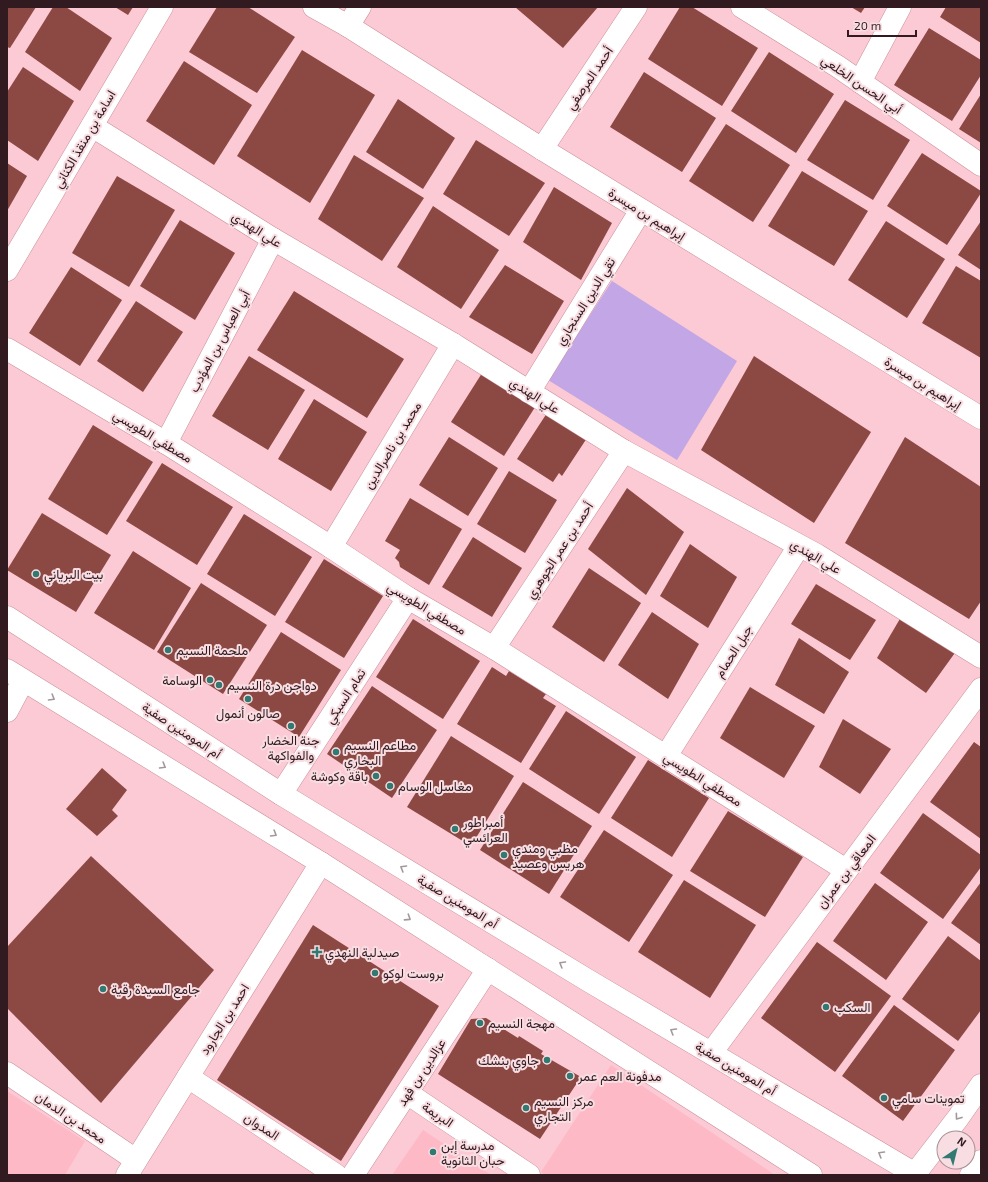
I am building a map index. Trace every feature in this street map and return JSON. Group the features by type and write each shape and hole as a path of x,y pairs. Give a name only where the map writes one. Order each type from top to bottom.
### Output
{"street":[{"name":"اسامة بن منقذ الكناني","path":"7,270 162,7"},
{"name":"إبراهيم بن ميسرة","path":"314,7 348,26 542,149 981,418"},
{"path":"348,26 360,7"},
{"name":"أحمد المرصفي","path":"542,149 636,7"},
{"name":"أبي الحسن الخلعي","path":"742,7 860,82 981,165"},
{"path":"860,82 900,7"},
{"name":"علي الهندي","path":"92,126 273,239 453,344 624,451 817,555 981,657"},
{"name":"تقي الدين السنجاري","path":"529,392 641,210"},
{"name":"أبي العباس بن المؤدب","path":"166,443 273,239"},
{"name":"محمد بن ناصرالدين","path":"331,547 453,344"},
{"name":"مصطفي الطويسي","path":"7,349 166,443 331,547 408,598 494,648 846,870"},
{"name":"أحمد بن عمر الجوهري","path":"494,648 624,451"},
{"name":"جبل الحمام","path":"666,756 799,546"},
{"name":"تمام السبكي","path":"281,794 408,598"},
{"name":"أم المومنين صفية","path":"7,617 281,794 589,981 914,1175"},
{"path":"7,712 15,676 321,863 811,1175"},
{"name":"المعاقي بن عمران","path":"711,1053 981,689"},
{"name":"احمد بن الجارود","path":"131,1168 321,863"},
{"name":"عزالدين بن فهد","path":"353,1175 488,969"},
{"name":"محمد بن الدمان","path":"7,1073 131,1168"},
{"name":"المدوان","path":"188,1077 336,1175"},
{"path":"914,1175 958,1118 981,1085"},
{"name":"البريمة","path":"407,1093 529,1175"},
{"path":"971,1175 981,1161"}],"shaded area":[{"path":"612,281 737,361 677,460 548,380"},
{"path":"611,1065 775,1175 545,1175 541,1172"},
{"path":"7,1091 85,1141 65,1175 7,1175"},
{"name":"مدرسة إبن حبان الثانوية","path":"423,1130 491,1175 392,1175"}],"building":[{"path":"7,7 36,7 10,48 7,47"},
{"path":"53,7 66,7 112,38 80,91 25,52"},
{"path":"115,7 133,7 128,15"},
{"path":"217,7 248,7 295,37 257,93 189,52"},
{"path":"515,7 598,7 563,48"},
{"path":"680,7 692,7 758,48 722,106 648,59"},
{"path":"851,7 865,7 861,13"},
{"path":"946,7 981,7 981,43 940,17"},
{"path":"929,28 981,60 981,75 952,121 894,85"},
{"path":"302,50 375,95 310,203 237,156"},
{"path":"769,52 834,94 796,153 731,111"},
{"path":"184,61 252,105 214,165 146,121"},
{"path":"23,67 74,101 38,161 7,140 7,92"},
{"path":"644,72 716,118 682,172 610,127"},
{"path":"981,94 981,143 959,129"},
{"path":"398,99 455,138 423,189 366,152"},
{"path":"845,100 910,140 873,200 807,160"},
{"path":"726,124 790,165 753,222 689,181"},
{"path":"476,140 545,183 509,236 443,194"},
{"path":"922,153 981,191 947,245 887,206"},
{"path":"354,155 424,198 382,261 318,219"},
{"path":"7,163 27,176 7,211"},
{"path":"802,171 868,211 834,266 768,226"},
{"path":"117,176 175,210 129,287 72,253"},
{"path":"554,187 612,223 581,280 523,242"},
{"path":"433,206 499,250 461,309 397,267"},
{"path":"180,220 235,253 195,320 140,286"},
{"path":"886,221 945,259 907,318 848,280"},
{"path":"981,221 981,270 958,255"},
{"path":"505,265 564,301 532,354 469,317"},
{"path":"956,266 981,281 981,358 922,323"},
{"path":"71,267 122,300 80,366 29,333"},
{"path":"294,291 404,359 367,418 257,350"},
{"path":"136,301 183,332 143,392 97,361"},
{"path":"249,356 305,390 268,450 212,416"},
{"path":"754,356 871,432 814,523 701,450"},
{"path":"484,370 537,404 504,456 451,422"},
{"path":"314,399 367,432 331,491 278,459"},
{"path":"547,413 587,438 562,476 559,473 553,482 517,459"},
{"path":"93,425 153,462 107,535 48,499"},
{"path":"449,437 498,468 468,516 419,485"},
{"path":"905,437 981,487 981,601 969,619 845,543"},
{"path":"162,463 233,507 197,565 126,521"},
{"path":"509,471 557,500 525,553 477,524"},
{"path":"627,488 684,532 646,595 588,549"},
{"path":"410,498 462,529 429,585 400,567 399,562 395,558 400,550 385,541"},
{"path":"42,513 111,555 76,612 7,570"},
{"path":"244,514 312,557 275,616 207,574"},
{"path":"473,537 522,568 492,617 442,587"},
{"path":"690,544 737,577 708,628 660,596"},
{"path":"133,551 191,588 154,650 94,613"},
{"path":"324,559 383,596 344,658 285,622"},
{"path":"589,568 641,603 604,662 552,627"},
{"path":"201,583 267,625 223,694 157,652"},
{"path":"816,584 876,620 850,660 791,624"},
{"path":"652,612 699,644 668,699 618,665"},
{"path":"901,617 957,650 926,693 877,658"},
{"path":"413,619 480,661 443,719 376,677"},
{"path":"281,632 341,670 299,737 239,699"},
{"path":"799,638 849,672 824,714 775,685"},
{"path":"492,667 506,676 509,671 546,694 543,698 556,706 521,763 457,724"},
{"path":"372,686 437,730 392,798 327,754"},
{"path":"750,687 815,726 784,778 720,738"},
{"path":"566,711 636,757 599,814 529,769"},
{"path":"843,719 891,749 860,794 819,767"},
{"path":"451,736 514,776 471,846 407,807"},
{"path":"974,742 981,747 981,839 930,802"},
{"path":"648,760 709,798 672,857 611,818"},
{"path":"102,768 127,790 112,810 118,816 97,836 66,809"},
{"path":"523,782 592,826 549,894 480,850"},
{"path":"728,811 803,857 765,917 690,871"},
{"path":"923,813 981,855 981,867 943,919 880,873"},
{"path":"604,830 673,875 629,942 560,897"},
{"name":"جامع السيدة رقية","path":"91,856 214,970 101,1103 7,1008 7,947"},
{"path":"684,880 756,925 710,998 638,952"},
{"path":"981,882 981,945 951,923"},
{"path":"875,883 928,922 886,980 833,941"},
{"path":"313,925 439,1006 341,1161 217,1080"},
{"path":"948,936 981,961 981,1010 958,1041 902,999"},
{"name":"السكب","path":"817,942 891,996 835,1072 761,1018"},
{"path":"894,1005 955,1050 903,1121 842,1076"},
{"name":"مركز النسيم التجاري","path":"486,1018 518,1038 519,1036 543,1051 541,1054 581,1077 540,1139 438,1074 471,1019"}],"place":[{"name":"بيت البرياني","path":"36,574"},
{"name":"ملحمة النسيم","path":"168,650"},
{"name":"الوسامة","path":"210,680"},
{"name":"دواجن درة النسيم","path":"219,685"},
{"name":"صالون أنمول","path":"248,699"},
{"name":"جنة الخضار والفواكهة","path":"291,726"},
{"name":"مطاعم النسيم البخاري","path":"336,752"},
{"name":"باقة وكوشة","path":"376,776"},
{"name":"مغاسل الوسام","path":"390,786"},
{"name":"أمبراطور العرائسي","path":"455,829"},
{"name":"مظبي ومندي هريس وعصيد","path":"504,855"},
{"name":"صيدلية النهدي","path":"317,952"},
{"name":"بروست لوكو","path":"375,973"},
{"name":"جامع السيدة رقية","path":"103,989"},
{"name":"السكب","path":"826,1007"},
{"name":"مهجة النسيم","path":"480,1023"},
{"name":"جاوي بنشك","path":"547,1060"},
{"name":"مدفونة العم عمر","path":"570,1076"},
{"name":"تموينات سامي","path":"884,1098"},
{"name":"مركز النسيم التجاري","path":"526,1108"},
{"name":"مدرسة إبن حبان الثانوية","path":"433,1152"}]}
